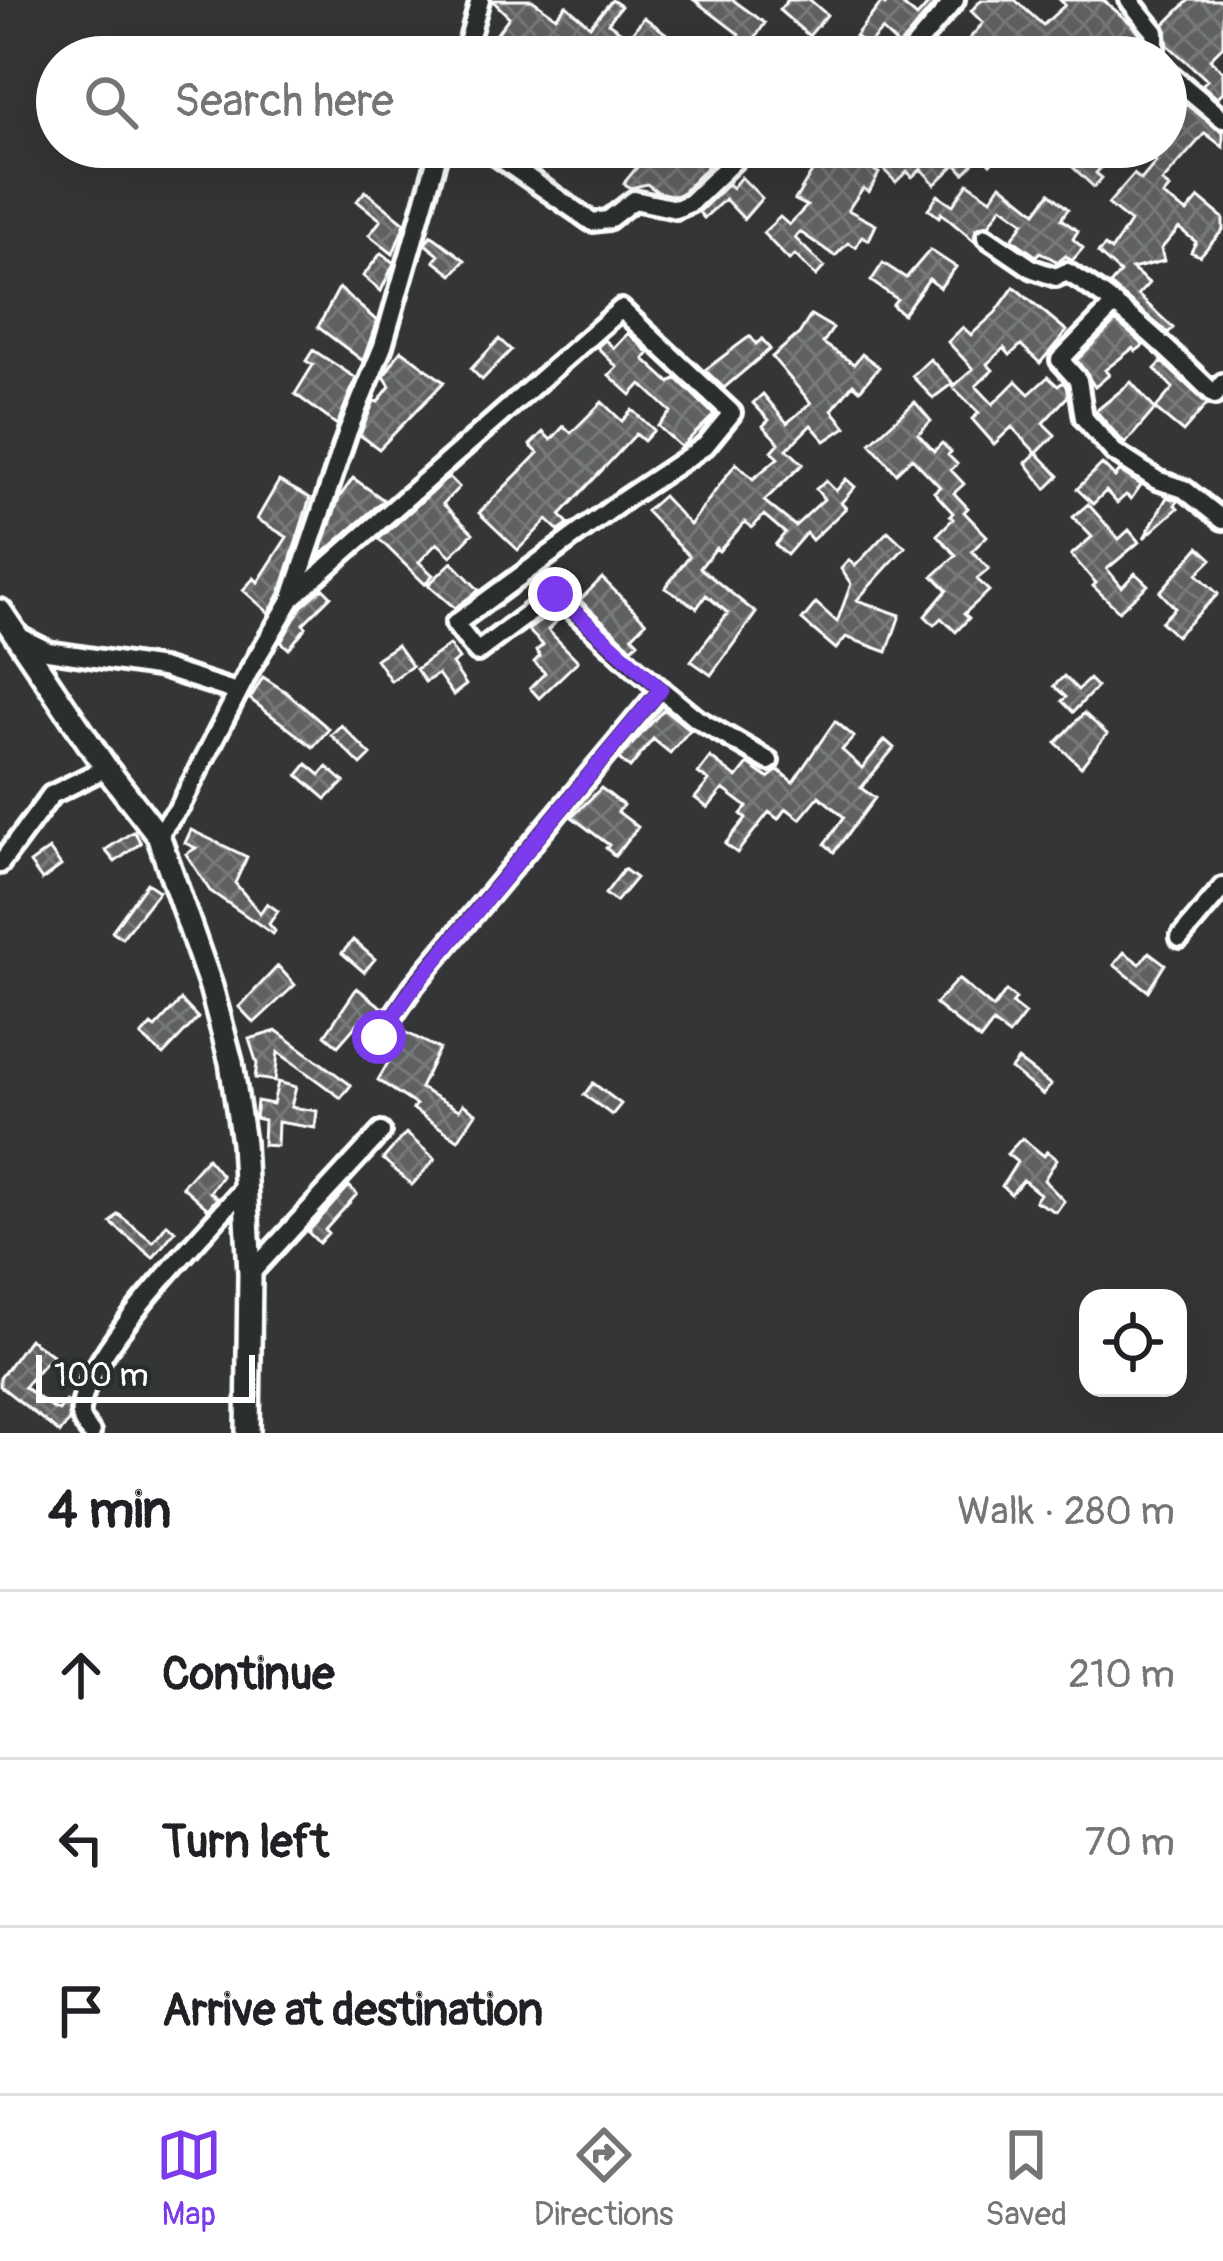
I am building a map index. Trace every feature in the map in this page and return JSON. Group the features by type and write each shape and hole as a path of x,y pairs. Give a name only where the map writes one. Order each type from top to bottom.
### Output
{"street":[{"path":"470,36 480,0"},
{"path":"924,36 955,0"},
{"path":"1129,0 1155,36"},
{"path":"1187,89 1223,119"},
{"path":"158,835 180,806 237,692 292,598 383,346 434,168"},
{"path":"514,168 592,222 608,220 634,200 676,209 691,203 727,168"},
{"path":"986,237 1033,269 1056,277 1067,272 1170,348 1215,395 1223,383"},
{"path":"1113,305 1060,360 1078,380 1084,418 1114,452 1156,481 1184,489 1223,520"},
{"path":"292,598 621,309 732,413 705,446 455,624 477,652 555,594 698,718 769,761"},
{"path":"0,610 106,768 158,835 187,908 231,1063 250,1274 248,1433"},
{"path":"19,636 48,651 162,668 237,692"},
{"path":"379,1037 414,986 661,689"},
{"path":"0,864 51,795 106,768"},
{"path":"1180,938 1223,887"},
{"path":"250,1274 381,1132"},
{"path":"91,1433 81,1421 89,1380 135,1312 245,1186"}],"building":[{"path":"492,0 532,0 556,17 566,5 590,26 612,0 621,6 608,23 628,36 495,36 509,17"},
{"path":"694,0 733,0 765,23 756,36 739,34"},
{"path":"788,0 810,0 827,15 809,36 779,10"},
{"path":"897,0 917,17 932,0 938,0 907,36 888,36 882,30 876,36 855,36 882,2"},
{"path":"981,0 1015,0 1043,25 1065,5 1060,0 1103,0 1141,36 972,36 983,23 971,11"},
{"path":"1189,0 1223,0 1223,46 1210,59 1223,72 1223,92 1217,98 1202,85 1207,80 1187,62 1187,36 1167,36 1165,24"},
{"path":"644,17 669,36 630,36"},
{"path":"1187,105 1223,132 1223,147 1205,133 1187,154"},
{"path":"636,168 706,168 675,196 647,184 630,188 624,183"},
{"path":"814,168 870,168 879,173 869,192 863,188 848,210 876,225 869,240 862,236 856,247 848,243 835,256 800,232 795,238 824,267 816,276 795,255 789,260 763,233 780,217 789,225 807,206 795,200"},
{"path":"882,168 952,168 935,184 921,169 912,177 907,171 896,182"},
{"path":"1074,168 1101,168 1096,173 1102,178 1094,187"},
{"path":"1151,168 1174,168 1162,182 1170,188 1163,196 1187,212 1199,198 1223,218 1223,230 1200,256 1191,252 1196,242 1179,228 1161,249 1164,261 1132,269 1149,283 1138,295 1173,328 1168,333 1110,285 1120,273 1098,253 1105,246 1111,251 1130,222 1108,204 1134,174 1141,180"},
{"path":"741,177 762,198 744,219 725,199 704,218 699,212"},
{"path":"968,183 991,199 1001,184 1036,212 1050,193 1068,209 1061,219 1078,231 1073,239 1083,248 1072,261 1066,256 1058,262 1040,252 1036,256 1012,239 1024,222 1002,206 989,225 976,229 974,241 941,213 939,217 928,209 938,195 953,205"},
{"path":"365,191 405,223 393,254 369,235 381,220 357,201"},
{"path":"431,235 465,260 452,275 434,261 439,255 425,244"},
{"path":"930,250 956,267 940,288 929,279 903,314 892,305 897,299 871,281 883,263 906,278"},
{"path":"381,253 394,263 381,291 363,276"},
{"path":"1014,287 1067,331 1040,363 1021,345 1010,355 1004,348 987,364 993,370 976,386 993,404 1016,381 1029,394 1048,377 1066,386 1068,396 1043,423 1055,435 1037,453 1059,476 1046,489 1026,463 1036,453 1012,427 994,444 972,419 979,413 953,387 973,369 948,342 963,327 971,335"},
{"path":"339,288 377,321 363,361 318,327"},
{"path":"811,315 833,328 823,343 854,364 862,354 879,367 860,390 853,384 832,410 846,427 825,441 811,425 787,449 803,464 764,501 795,526 824,499 816,489 826,481 836,491 846,479 855,487 841,503 846,508 812,540 806,533 787,555 775,545 785,533 764,515 752,528 745,522 700,568 756,613 711,675 691,661 728,613 706,595 697,608 665,588 689,556 646,511 663,496 690,525 736,463 753,479 778,458 772,451 779,443 763,426 769,420 753,403 763,394 787,423 811,403 772,357 799,334"},
{"path":"1116,321 1144,345 1105,370 1109,375 1095,387 1077,360"},
{"path":"628,333 649,353 644,359 670,383 676,378 714,415 681,447 658,426 671,412 641,384 631,395 609,375 617,367 597,347 605,340 614,348"},
{"path":"750,336 756,344 762,339 770,349 724,388 705,370"},
{"path":"499,339 511,350 482,380 471,369"},
{"path":"313,350 356,378 337,425 295,394 313,365 306,361"},
{"path":"401,350 444,382 379,449 360,435 374,401 390,386 384,376"},
{"path":"930,359 953,383 933,398 912,376"},
{"path":"1162,362 1207,404 1183,432 1155,409 1173,388 1155,369"},
{"path":"1131,382 1155,409 1125,444 1096,411"},
{"path":"602,402 622,421 632,410 654,430 644,441 636,434 560,515 569,524 559,531 547,520 518,550 479,513 538,453 530,445 543,432 551,440 564,426 571,433"},
{"path":"915,402 931,421 918,434 934,451 942,443 951,452 948,455 957,464 951,470 964,484 954,493 968,508 964,512 987,536 972,551 989,569 977,579 989,591 964,614 969,618 956,632 941,618 934,625 925,616 947,590 933,576 956,555 937,535 953,513 934,492 940,487 912,458 896,473 870,443"},
{"path":"1102,464 1115,477 1120,471 1141,485 1131,499 1126,495 1117,503 1106,491 1093,504 1077,489"},
{"path":"449,477 459,487 443,504 473,533 451,556 437,543 419,562 433,575 425,584 379,539"},
{"path":"353,478 384,500 319,557 339,498"},
{"path":"279,481 310,498 280,593 269,613 243,590 254,578 258,582 287,537 257,519"},
{"path":"1167,497 1178,501 1178,508 1144,538"},
{"path":"1088,504 1119,539 1129,530 1139,542 1107,569 1122,587 1135,573 1148,585 1119,611 1071,555 1092,537 1073,517"},
{"path":"888,531 905,547 857,600 900,615 887,652 846,637 836,649 802,620 816,603 837,622 851,584 841,569 849,560 855,566"},
{"path":"1199,547 1212,559 1197,574 1218,594 1176,636 1161,622 1175,608 1160,592"},
{"path":"452,562 479,590 455,608 428,585"},
{"path":"602,578 646,622 632,636 638,642 632,648 580,600"},
{"path":"323,588 331,596 303,624 306,627 289,649 281,642 302,606"},
{"path":"554,611 560,618 548,630 578,661 539,698 530,688 545,673 534,662 543,645 528,630"},
{"path":"397,645 412,666 391,681 376,659"},
{"path":"449,645 459,659 452,664 466,685 453,695 438,674 425,682 416,669"},
{"path":"1064,676 1078,690 1089,679 1097,687 1073,712 1054,686"},
{"path":"263,677 329,729 313,747 250,699"},
{"path":"664,709 690,730 670,753 653,739 630,768 619,759"},
{"path":"1084,713 1107,734 1081,767 1056,743"},
{"path":"835,721 854,737 842,750 862,768 885,740 894,748 861,788 875,798 834,852 825,844 844,817 819,796 800,819 786,808 778,819 769,812 737,853 725,844 746,818 741,814 747,807 723,789 708,808 695,798 709,781 698,773 710,757 737,778 748,764 768,778 778,770 793,782"},
{"path":"341,725 371,755 361,765 331,735"},
{"path":"307,764 320,775 327,767 344,782 326,799 298,775"},
{"path":"601,788 623,805 618,812 638,827 615,856 606,848 609,845 572,817"},
{"path":"191,830 247,857 235,883 260,913 267,903 278,911 269,924 273,934 210,891 186,854 196,848 185,843"},
{"path":"134,831 141,843 115,862 105,850"},
{"path":"49,849 61,866 42,880 30,863"},
{"path":"624,869 636,878 616,902 605,894"},
{"path":"147,883 159,891 122,938 112,931"},
{"path":"353,940 375,959 364,972 342,953"},
{"path":"1124,952 1140,964 1149,952 1165,964 1148,991 1114,965"},
{"path":"278,966 295,985 254,1023 239,1007"},
{"path":"958,979 993,1008 1006,991 1016,999 1012,1004 1025,1014 1009,1035 993,1023 980,1040 935,1004"},
{"path":"357,988 383,1008 373,1023 364,1016 338,1046 325,1035"},
{"path":"181,1000 198,1018 163,1055 141,1036"},
{"path":"399,1029 439,1049 420,1088 459,1110 463,1104 476,1113 458,1140 378,1080 400,1042 393,1039"},
{"path":"277,1031 351,1085 341,1098 278,1052 275,1081 255,1078 257,1064 249,1039"},
{"path":"1018,1060 1051,1085 1043,1095 1011,1069"},
{"path":"278,1082 296,1087 291,1107 317,1111 315,1128 278,1122 277,1146 263,1145 264,1120 255,1118 257,1101 273,1104"},
{"path":"593,1083 621,1104 612,1115 584,1095"},
{"path":"406,1133 435,1159 412,1185 383,1159"},
{"path":"1022,1138 1044,1156 1047,1151 1057,1159 1044,1180 1064,1201 1056,1212 1035,1201 1040,1194 1023,1180 1011,1194 1002,1186 1017,1162 1007,1154"},
{"path":"207,1158 222,1176 210,1192 217,1198 208,1209 182,1186"},
{"path":"349,1186 357,1194 319,1243 308,1232"},
{"path":"118,1214 153,1242 167,1224 175,1231 153,1258 111,1223"},
{"path":"29,1339 52,1355 24,1387 59,1411 69,1403 69,1421 60,1433 0,1386 0,1378"}],"route":[{"path":"379,1037 414,986 661,689 555,594"}]}
